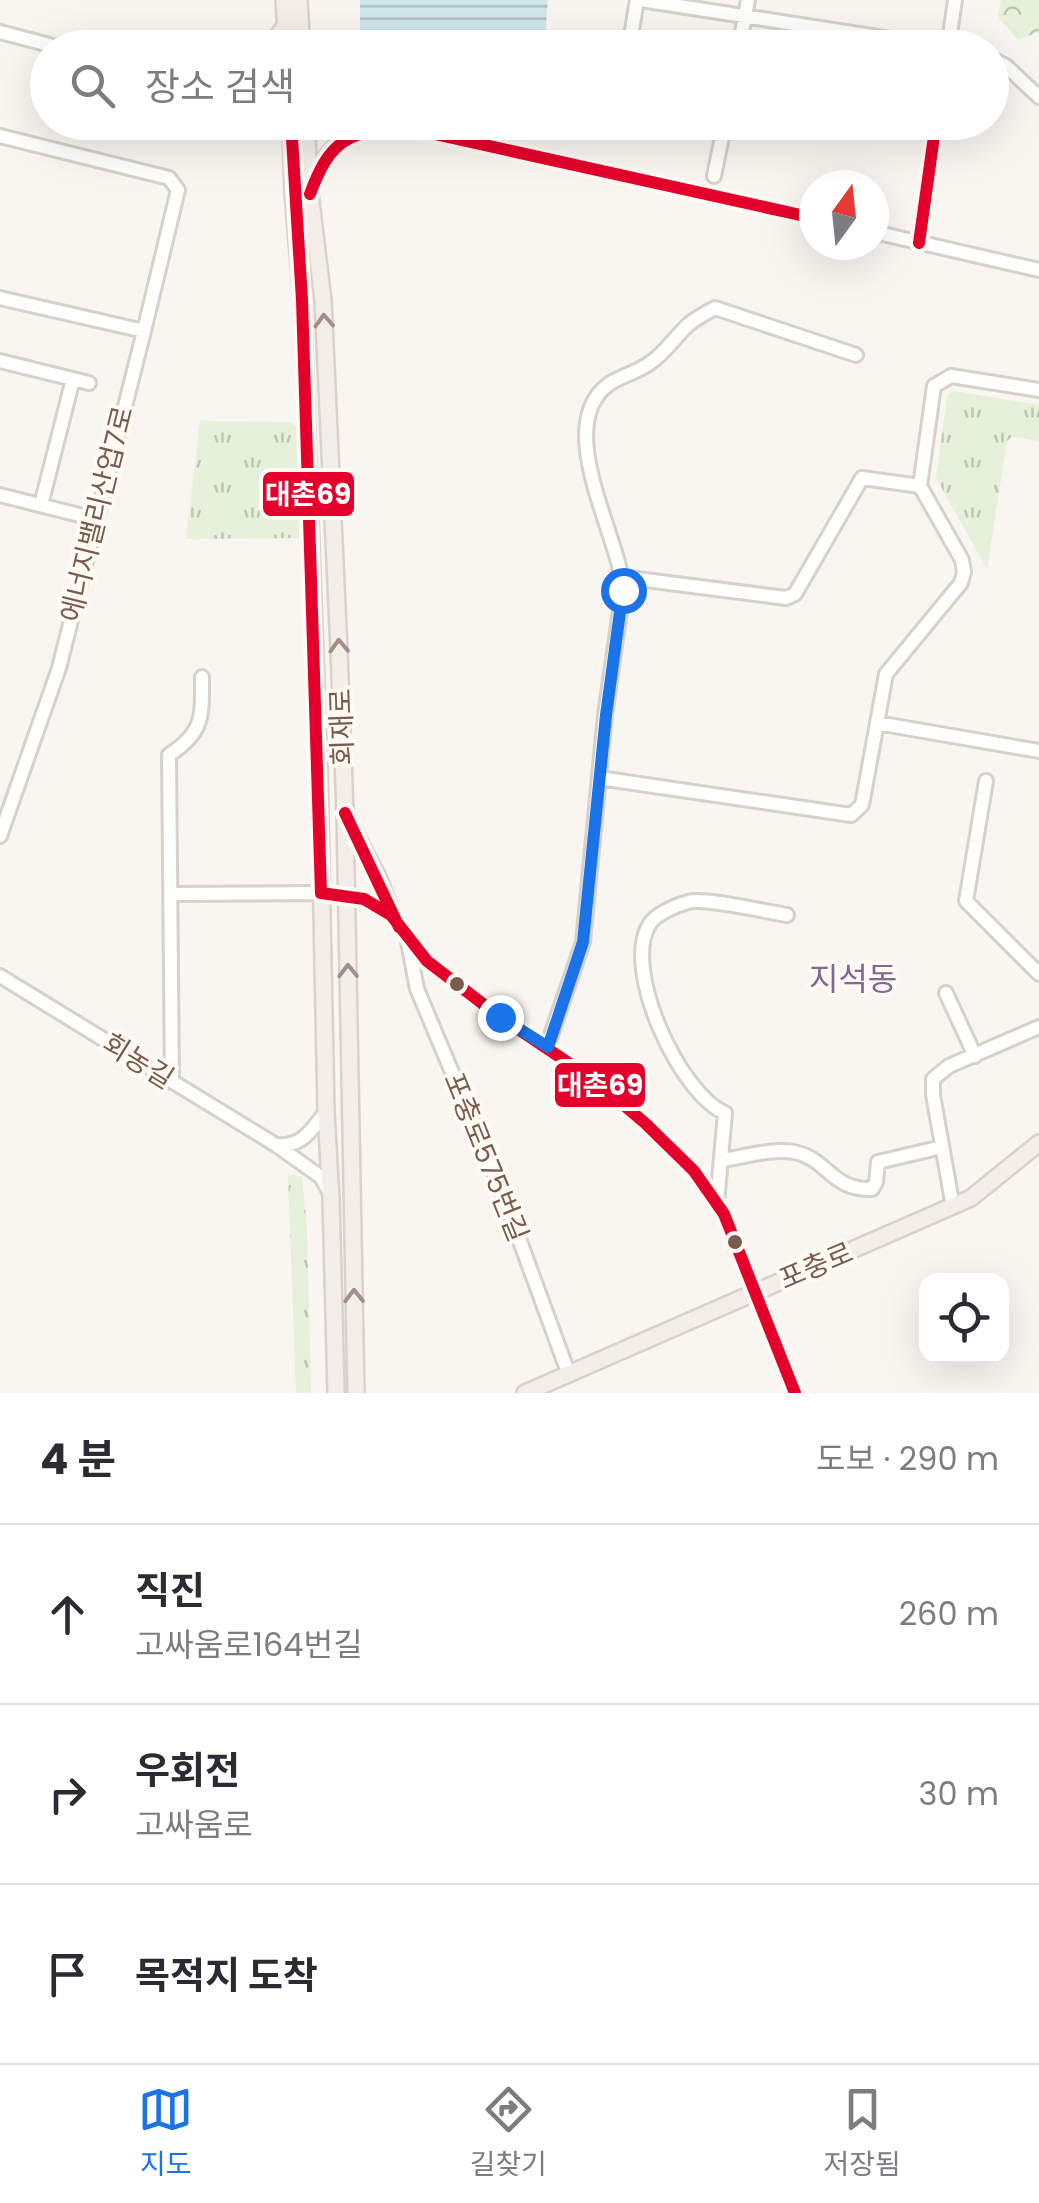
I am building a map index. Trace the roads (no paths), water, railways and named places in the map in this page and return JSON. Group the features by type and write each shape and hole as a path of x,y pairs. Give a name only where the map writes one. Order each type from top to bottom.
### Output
{"main road":[{"path":"284,0 286,30"},
{"path":"299,0 302,30"},
{"path":"282,30 286,24"},
{"name":"회재로","path":"291,140 302,300 336,1393"},
{"name":"회재로","path":"307,140 323,300 346,813 356,1393"},
{"path":"310,194 328,151 340,140"},
{"path":"346,813 395,920"},
{"name":"포충로","path":"525,1393 953,1207 971,1198 1039,1143"}],"street":[{"path":"632,30 639,0 804,30"},
{"path":"743,30 748,0"},
{"path":"951,30 955,0"},
{"path":"0,32 30,40"},
{"path":"1009,69 1039,96"},
{"name":"에너지밸리산업7로","path":"0,136 169,178 178,190 59,668 0,836"},
{"path":"466,140 799,215"},
{"path":"714,176 721,140"},
{"path":"918,242 933,140"},
{"path":"889,235 1039,270"},
{"path":"0,298 144,331"},
{"path":"548,1047 583,942 622,577 594,488 586,438 590,412 609,384 651,363 690,322 714,308 856,354"},
{"path":"0,361 89,383"},
{"path":"599,778 851,816 862,805 886,674 961,582 964,572 962,560 920,486 934,386 951,376 1039,390"},
{"path":"40,505 74,380"},
{"path":"622,577 786,598 795,594 862,478 920,486"},
{"path":"0,496 95,519"},
{"path":"172,1082 169,755 194,736 200,722 202,678"},
{"path":"876,723 1039,751"},
{"path":"986,782 966,901 1039,974"},
{"path":"172,894 347,896 364,899 395,920 426,961 594,1080 694,1171 717,1203 795,1393"},
{"path":"717,1203 724,1112 711,1107 690,1084 650,1004 644,970 647,929 657,916 692,900 788,915"},
{"name":"포충로575번길","path":"408,939 417,989 499,1184 569,1374"},
{"name":"회농길","path":"0,976 276,1145 321,1177 332,1199"},
{"path":"946,993 975,1056"},
{"path":"953,1207 933,1095 934,1079 949,1066 1039,1028"},
{"path":"276,1145 291,1146 302,1140 326,1112"},
{"path":"722,1160 795,1152 826,1168 842,1184 865,1189 875,1186 878,1162 942,1147"}],"water":[{"path":"360,0 548,0 545,30 360,30"}],"district":[{"name":"지석동","path":"853,978"}]}
